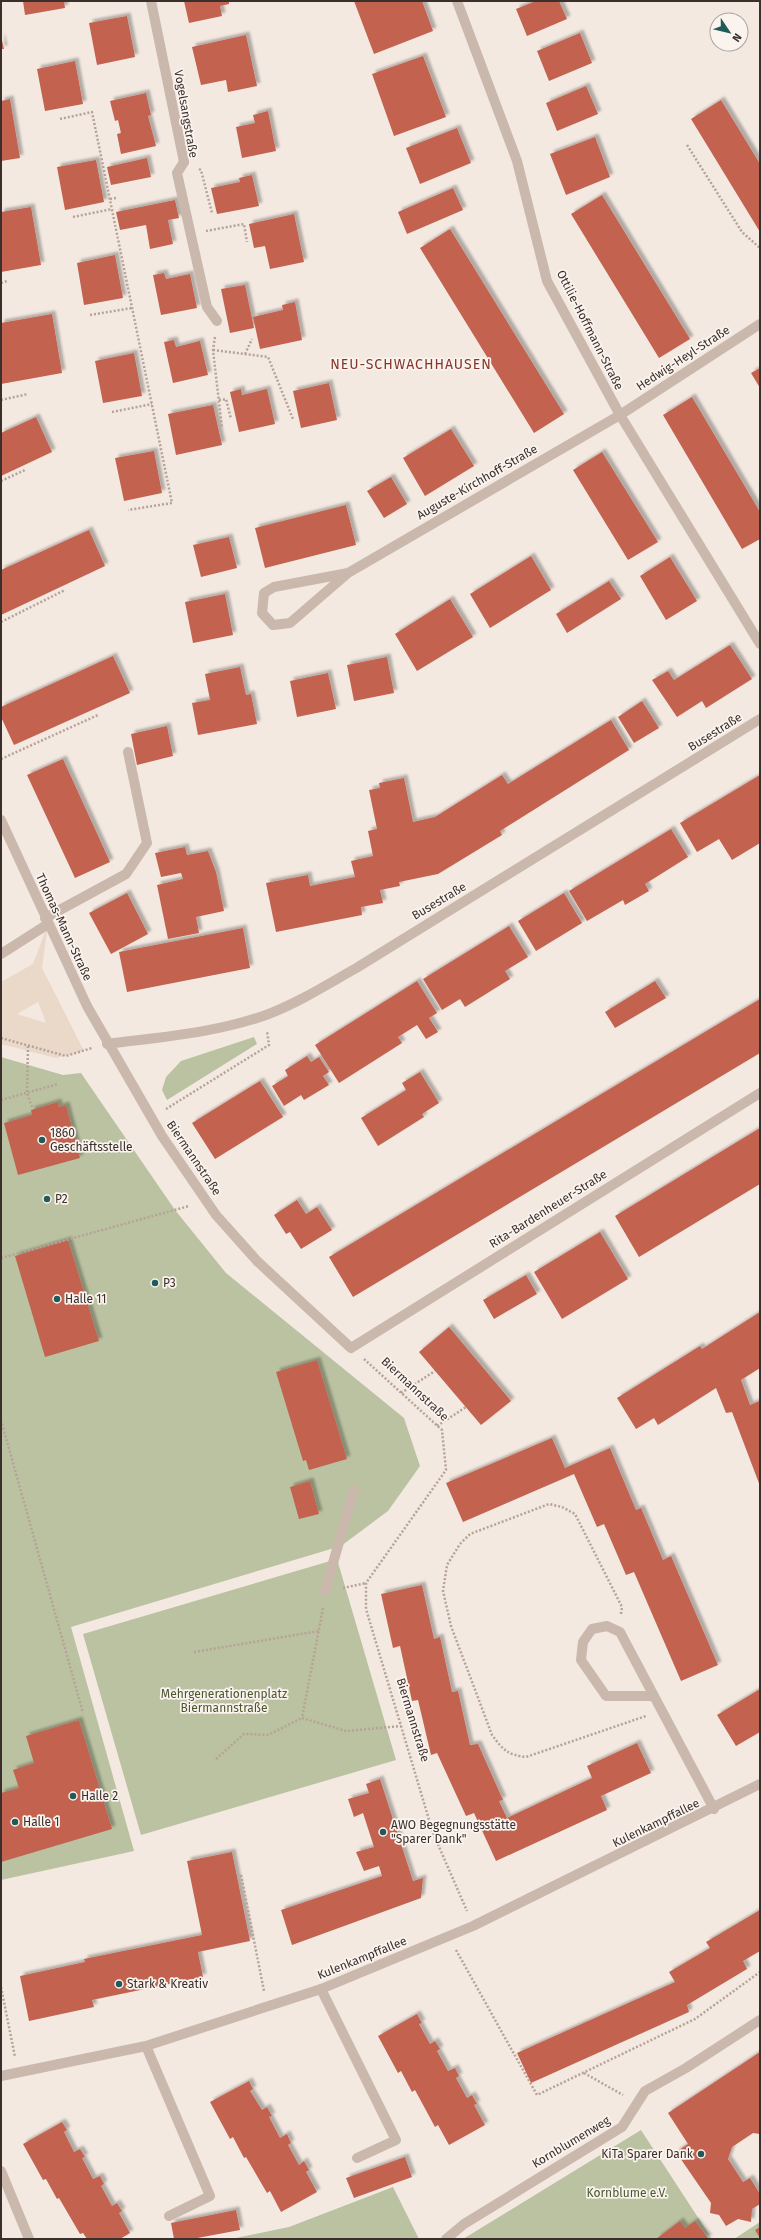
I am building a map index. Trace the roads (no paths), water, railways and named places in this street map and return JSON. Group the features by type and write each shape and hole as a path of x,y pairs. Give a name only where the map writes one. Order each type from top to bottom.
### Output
{"street":[{"name":"Vogelsangstraße","path":"150,1 184,162 178,173 207,307 217,321"},
{"name":"Ottilie-Hoffmann-Straße","path":"457,1 517,161 547,281 620,415 760,644"},
{"name":"Hedwig-Heyl-Straße","path":"620,415 760,324"},
{"name":"Auguste-Kirchhoff-Straße","path":"348,573 274,586 264,593 262,613 273,625 290,622 348,573 620,415"},
{"name":"Busestraße","path":"108,1044 199,1033 265,1015 306,997 358,968 760,719"},
{"path":"1,954 47,921 126,874 147,843 128,752"},
{"name":"Thomas-Mann-Straße","path":"1,820 86,1006 108,1044"},
{"name":"Biermannstraße","path":"108,1044 151,1118 216,1215 257,1261 350,1348"},
{"name":"Rita-Bardenheuer-Straße","path":"350,1348 760,1093"},
{"path":"325,1591 354,1490"},
{"name":"Kulenkampffallee","path":"654,1696 606,1696 581,1660 583,1642 592,1629 607,1626 620,1632 654,1696 661,1710 714,1809"},
{"name":"Kulenkampffallee","path":"1,2076 146,2046 321,1989 473,1926 714,1809 760,1784"},
{"path":"321,1989 396,2140 357,2158"},
{"name":"Kornblumenweg","path":"446,2239 464,2224 622,2127 645,2091 686,2068 760,2020"},
{"path":"146,2046 210,2196 169,2216"},
{"path":"1,2171 29,2239"}],"place":[{"name":"1860 Geschäftsstelle","path":"42,1140"},
{"name":"P2","path":"47,1199"},
{"name":"P3","path":"155,1283"},
{"name":"Halle 11","path":"57,1299"},
{"name":"Halle 2","path":"73,1796"},
{"name":"Halle 1","path":"15,1822"},
{"name":"AWO Begegnungsstätte \"Sparer Dank\"","path":"383,1832"},
{"name":"Stark & Kreativ","path":"119,1984"},
{"name":"KiTa Sparer Dank","path":"701,2154"}],"district":[{"name":"NEU-SCHWACHHAUSEN","path":"411,364"}],"park label":[{"name":"Mehrgenerationenplatz Biermannstraße","path":"224,1701"},
{"name":"Kornblume e.V.","path":"627,2193"}]}
